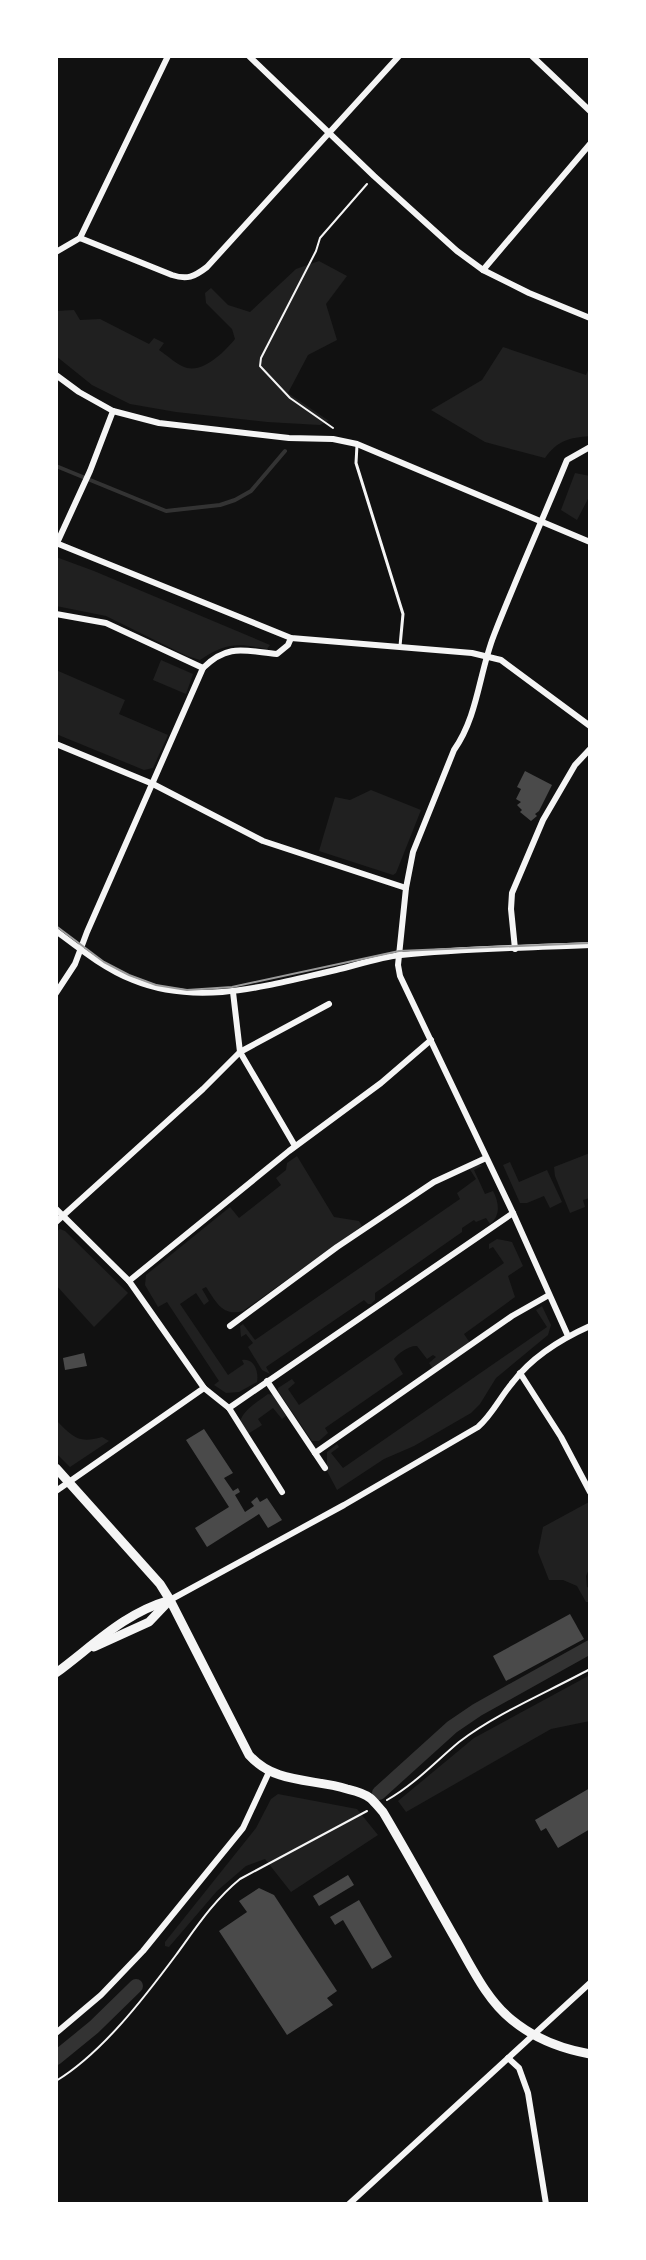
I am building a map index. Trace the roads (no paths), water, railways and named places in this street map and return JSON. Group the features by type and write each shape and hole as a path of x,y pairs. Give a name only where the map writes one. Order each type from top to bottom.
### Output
{"main road":[{"path":"56,1468 148,1570 170,1600 249,1755 258,1765 286,1778 337,1785 370,1798 383,1812 477,1977 505,2014 534,2035 570,2050 590,2054"},
{"path":"56,1673 87,1650 142,1626 170,1600"}],"street":[{"path":"56,252 80,238 168,56"},
{"path":"249,56 457,251 483,270 590,318"},
{"path":"80,238 172,275 185,279 197,275 399,56"},
{"path":"532,56 590,111"},
{"path":"483,270 590,144"},
{"path":"56,375 113,411 159,423 289,438 333,439 357,444 590,542"},
{"path":"113,411 57,543 291,638 400,646 501,660 590,726"},
{"path":"568,1336 400,976 398,955 413,852 472,714 493,638 567,460 590,447"},
{"path":"56,614 106,623 203,668"},
{"path":"57,992 73,967 203,668 223,652 277,654 291,638"},
{"path":"56,744 153,784 263,841 406,888"},
{"path":"515,949 512,893 543,820 575,765 590,749"},
{"path":"56,931 102,964 130,979 156,988 186,993 233,992 398,955 590,945"},
{"path":"233,992 240,1052 295,1146"},
{"path":"56,1222 240,1052 329,1004"},
{"path":"129,1281 295,1146 381,1083 431,1040"},
{"path":"230,1326 337,1247 434,1182 486,1158"},
{"path":"56,1209 129,1281 204,1388 229,1408 282,1492"},
{"path":"229,1408 513,1213"},
{"path":"315,1453 512,1316 549,1295"},
{"path":"170,1600 478,1427 520,1373 568,1336 590,1326"},
{"path":"520,1373 561,1437 590,1492"},
{"path":"267,1381 325,1468"},
{"path":"56,1491 204,1388"},
{"path":"56,2033 101,1995 152,1940 243,1828 269,1772"},
{"path":"349,2204 590,1983"},
{"path":"508,2058 519,2068 528,2093 546,2204"}],"lane":[{"path":"357,444 356,463 403,614 400,646"}],"waterway":[{"path":"56,466 166,511 220,505 235,500 251,491 285,451"},
{"path":"379,1793 452,1727 590,1647"},
{"path":"56,2058 136,1986"}],"tram line":[{"path":"56,926 104,962 129,975 156,985 187,990 232,987 399,951 590,943"}]}
